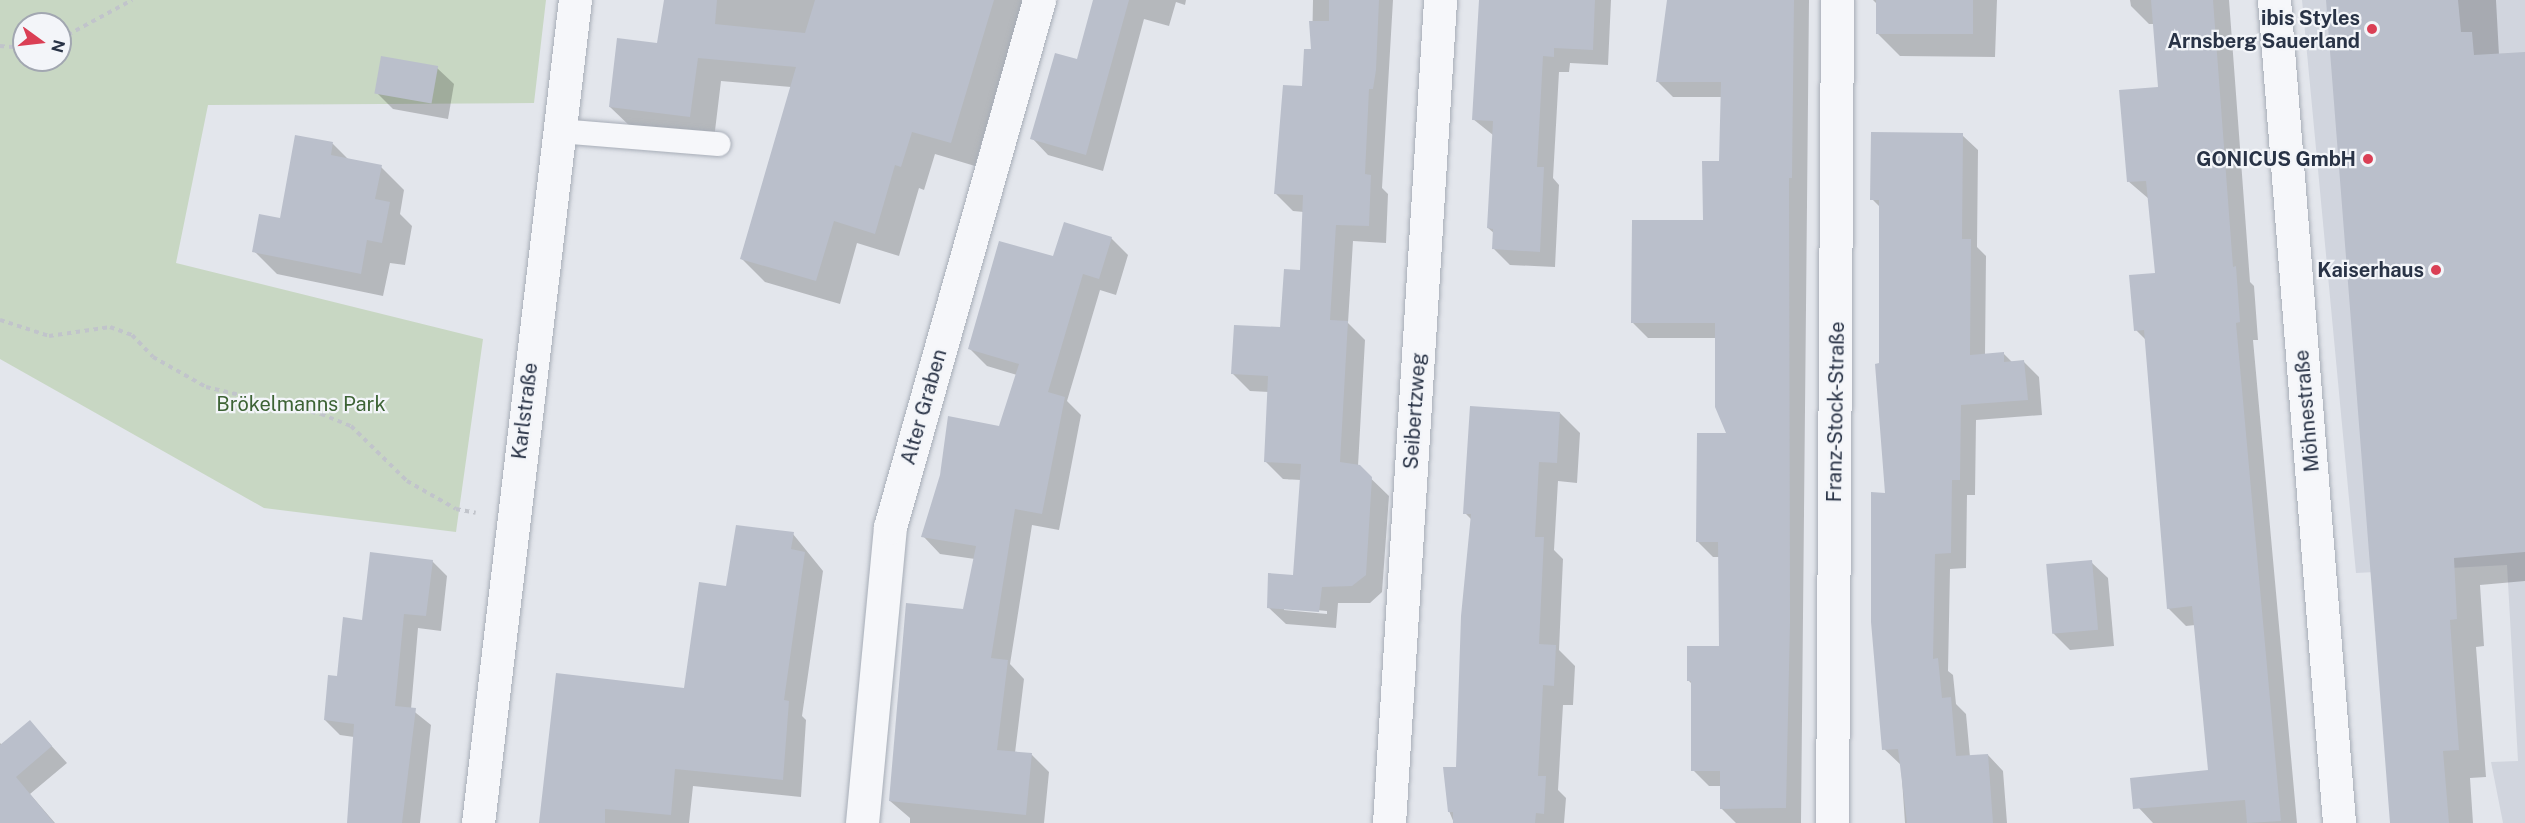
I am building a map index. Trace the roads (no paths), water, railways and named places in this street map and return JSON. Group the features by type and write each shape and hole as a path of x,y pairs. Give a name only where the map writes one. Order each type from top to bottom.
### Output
{"street":[{"name":"Karlstraße","path":"478,823 574,0"},
{"name":"Alter Graben","path":"861,823 890,527 1039,0"},
{"name":"Seibertzweg","path":"1389,823 1440,0"},
{"name":"Franz-Stock-Straße","path":"1832,823 1837,0"},
{"name":"Möhnestraße","path":"2274,0 2339,823"}],"lane":[{"path":"559,131 718,144"}],"place":[{"name":"ibis Styles Arnsberg Sauerland","path":"2372,29"},
{"name":"GONICUS GmbH","path":"2368,159"},
{"name":"Kaiserhaus","path":"2436,270"}],"park label":[{"name":"Brökelmanns Park","path":"301,404"}]}
